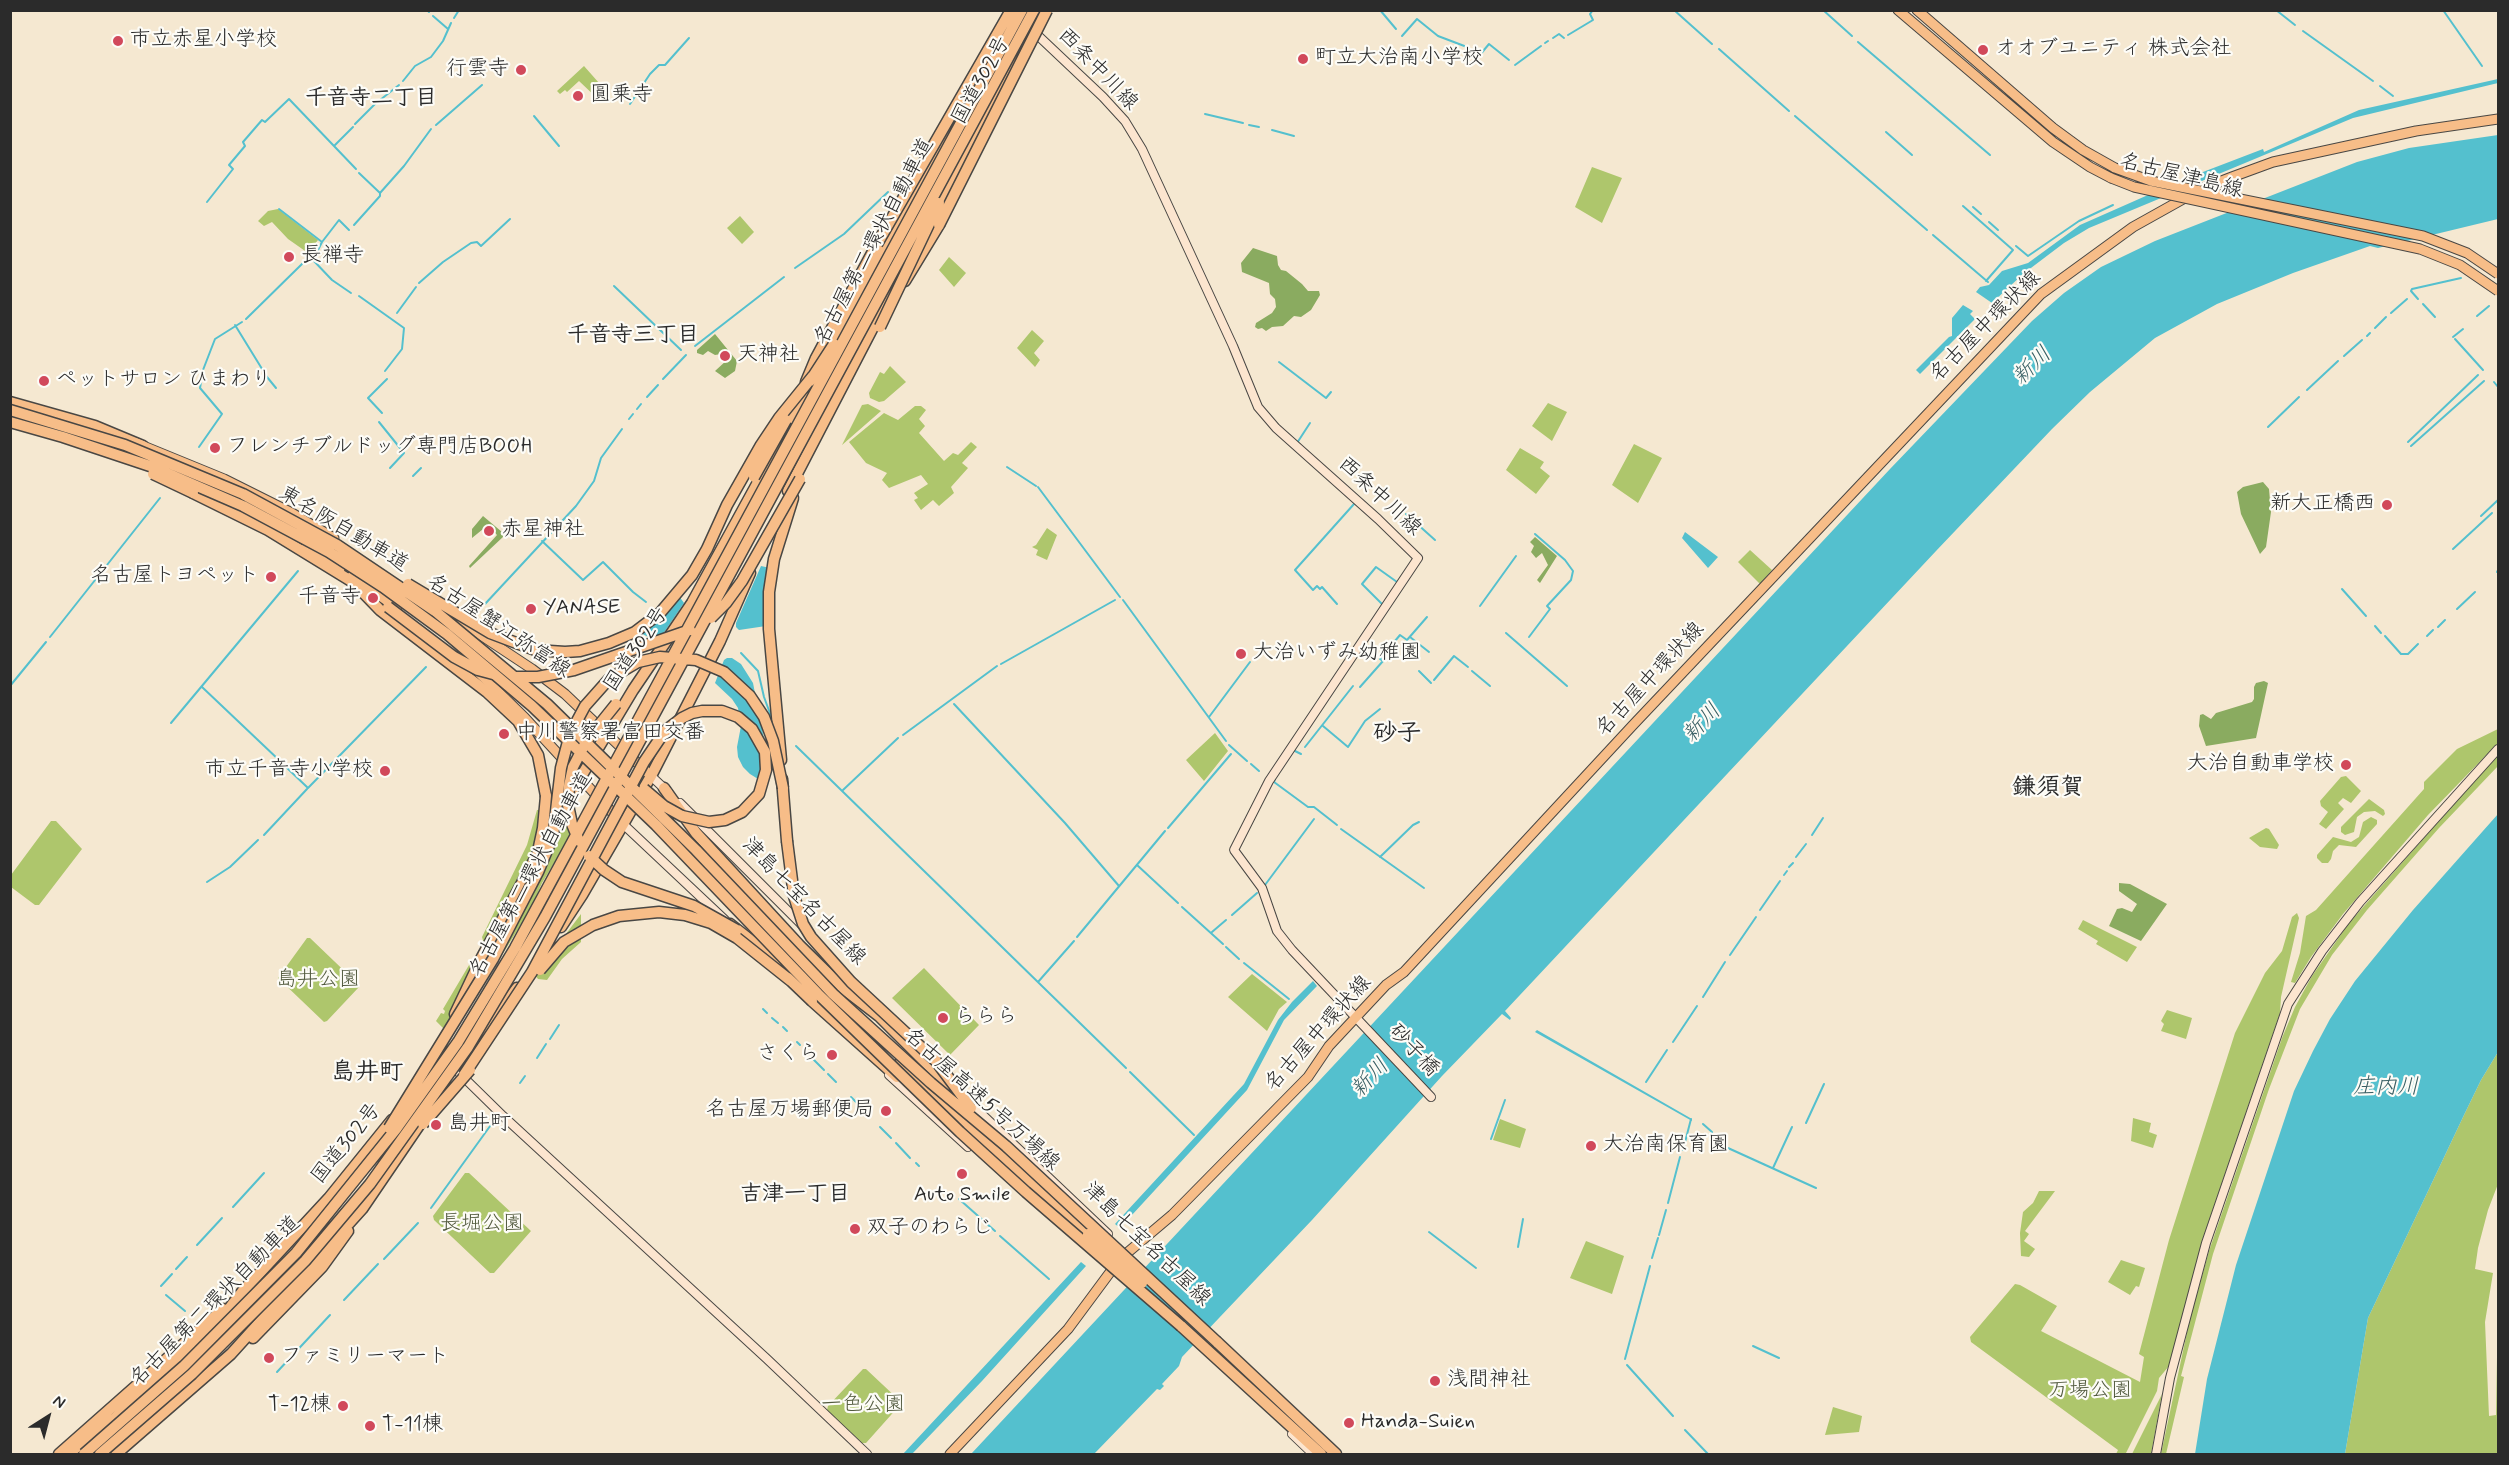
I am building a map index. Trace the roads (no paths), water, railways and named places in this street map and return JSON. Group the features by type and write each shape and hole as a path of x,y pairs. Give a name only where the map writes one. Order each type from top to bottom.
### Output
{"highway":[{"name":"名古屋第二環状自動車道","path":"100,1455 192,1374 304,1261 364,1192 468,1047 505,988 1035,10"},
{"name":"国道302号","path":"116,1455 231,1354 362,1209 576,904 651,776 720,641 781,505 1042,10"},
{"path":"876,321 914,269 939,225 1047,10"},
{"name":"名古屋第二環状自動車道","path":"84,1455 184,1366 296,1253 359,1177 458,1042 515,948 924,190 1015,11"},
{"path":"777,448 816,358 877,244 1015,11"},
{"name":"国道302号","path":"68,1455 115,1418 214,1328 242,1292 364,1157 410,1095 438,1050 530,864 607,732 692,603 1015,11"},
{"path":"63,437 150,472 239,515 311,555 351,580 441,648 478,670 500,676 524,677 574,670 675,636 711,618 726,603 742,581 800,479 915,256 973,126"},
{"path":"924,190 840,335 783,425 736,508 715,555 692,597 656,651 581,749 573,767 568,796 576,834 587,854 604,870 632,886 684,902 713,915 747,938 843,1029 960,1132"},
{"path":"337,545 490,633 520,645 535,650 565,652 609,644 647,624 683,588 707,549 727,505 765,438 813,376"},
{"path":"10,404 95,426 143,446"},
{"name":"東名阪自動車道","path":"10,410 96,435 188,469 275,510 337,545 435,611 547,704 606,768"},
{"name":"東名阪自動車道","path":"10,422 153,467 213,492 273,521 339,558 447,634 606,768"},
{"path":"800,479 780,535 770,592 769,629 791,880 803,924 819,947 851,982 936,1061 971,1108"},
{"path":"351,580 380,610 499,702 518,721 533,743 544,781 545,812 534,872 516,915"},
{"path":"359,1177 479,982 516,915 549,848 556,816 561,768 570,734 591,697 609,679 627,667 649,658 684,657 706,663 734,680 750,696 764,717 773,741 783,788"},
{"path":"304,1261 354,1209 460,1072 532,972 633,783 638,772 665,731 692,713 712,710 731,714 752,729 762,744 766,761 765,778 754,801 734,817 717,822 692,820 674,812 655,799 640,786 633,779 547,704"},
{"name":"名古屋高速5号万場線","path":"606,768 818,994 960,1132 1181,1326 1321,1455"},
{"name":"名古屋高速5号万場線","path":"606,768 696,850 833,993 931,1083 1006,1146 1336,1455"},
{"path":"664,788 696,833 824,970 848,993 879,1016 1006,1146"},
{"path":"460,1072 483,1058 553,953 578,933 619,916 659,912 699,918 737,938 791,981"},
{"path":"723,919 829,1002 1171,1309 1179,1317 1181,1326"},
{"path":"124,1455 223,1368 287,1305 322,1267 362,1209"},
{"path":"59,1455 242,1292"}],"main road":[{"name":"名古屋津島線","path":"1898,10 2053,142 2111,178 2134,187 2420,249 2460,265 2499,291"},
{"name":"名古屋津島線","path":"1917,10 2069,140 2115,168 2151,181 2423,236 2467,253 2499,274"},
{"name":"西条中川線","path":"1015,11 1103,96 1125,121 1142,149 1193,257 1258,407 1276,428 1418,558 1269,781 1234,850 1262,888 1277,931 1315,976 1357,1017"},
{"name":"名古屋中環状線","path":"950,1455 1068,1329 1114,1274 1127,1253 1172,1215 1308,1077 1329,1046 1386,986 1404,972 1633,724 2041,294 2111,241 2142,221 2201,189 2232,177 2284,160 2416,131 2499,118"},
{"name":"名古屋蟹江弥富線","path":"10,404 143,446 224,479 292,513 348,547 532,669 565,694 651,776"},
{"name":"名古屋蟹江弥富線","path":"10,427 122,460 179,483 259,521 325,559 414,620 472,666 525,718 623,824"},
{"path":"438,607 450,597"},
{"path":"2156,1455 2170,1378 2206,1243 2288,1004 2322,951 2360,902 2499,749"},
{"name":"津島七宝名古屋線","path":"651,776 786,909 972,1105 1341,1455"},
{"name":"津島七宝名古屋線","path":"623,824 888,1074 1206,1353 1313,1455"},
{"name":"砂子橋","path":"1357,1017 1431,1097"},
{"path":"438,1050 503,1116 767,1359 867,1455"}],"water":[{"path":"2498,79 2498,83 2353,118 2089,228 2064,243 2023,274 1992,303 1976,292 1980,287 1989,285 2002,271 2028,263 2080,225 2182,180 2263,149 2264,152 2359,110"},
{"name":"新川","path":"2498,135 2498,219 2378,248 2370,246 2293,273 2217,304 2155,338 2090,392 1936,551 1505,1011 1511,1018 1510,1020 1502,1014 1442,1076 1312,1220 1182,1357 1179,1366 1162,1384 1164,1386 1160,1390 1157,1389 1094,1454 971,1454 1890,469 2032,321 2064,293 2101,267 2155,241 2357,162 2409,148"},
{"path":"1963,305 1973,311 1970,314 1975,319 1920,374 1916,370 1952,336 1952,318"},
{"path":"1685,532 1718,557 1708,568 1682,538"},
{"path":"761,566 770,568 766,626 739,630 736,623"},
{"path":"679,596 684,603 661,637 654,640 631,628"},
{"path":"732,658 741,664 753,683 771,774 769,778 758,779 750,774 738,757 737,747 741,726 738,708 715,683 724,660"},
{"name":"庄内川","path":"2498,814 2498,1052 2481,1080 2368,1318 2345,1454 2195,1454 2207,1379 2236,1265 2294,1091 2330,1019 2355,981 2413,910"},
{"path":"1313,981 1317,986 1284,1020 1247,1090 1120,1228 1115,1224 1244,1084 1278,1020"},
{"path":"1537,1030 1692,1119 1692,1121 1535,1032"},
{"path":"1081,1262 1086,1266 982,1381 912,1454 903,1454"}],"waterway":[{"path":"454,18 459,10"},
{"path":"1380,10 1396,29"},
{"path":"1568,35 1593,20 1590,14 1593,10"},
{"path":"1674,10 1712,44"},
{"path":"1823,10 1852,36"},
{"path":"2276,10 2295,25"},
{"path":"2443,10 2482,66"},
{"path":"433,16 448,29"},
{"path":"1402,36 1417,19 1438,36 1467,47"},
{"path":"403,81 415,66 431,57 443,41 451,23"},
{"path":"2303,31 2373,81"},
{"path":"1553,38 1559,34 1564,38"},
{"path":"630,104 650,74 659,65 665,65 689,38"},
{"path":"1858,42 1990,155"},
{"path":"1471,50 1479,56 1489,44 1509,60"},
{"path":"1515,65 1541,46"},
{"path":"1719,49 1789,111"},
{"path":"355,124 399,85"},
{"path":"436,125 482,85"},
{"path":"2380,86 2393,96"},
{"path":"207,202 233,169 229,165 245,146 243,142 262,120 265,122 289,99 356,169"},
{"path":"1205,114 1243,123"},
{"path":"534,116 559,146"},
{"path":"1795,116 1927,230"},
{"path":"1249,125 1259,127"},
{"path":"335,145 353,127"},
{"path":"380,193 404,166 431,129"},
{"path":"1272,130 1294,136"},
{"path":"1886,132 1912,155"},
{"path":"354,225 380,196 380,193 359,173"},
{"path":"795,268 844,234 888,192"},
{"path":"2016,246 2028,256 2079,221 2113,205"},
{"path":"1963,206 2013,250 1986,281"},
{"path":"1973,207 1981,214"},
{"path":"279,209 322,242"},
{"path":"419,283 443,262 471,243 477,242 481,246 510,219"},
{"path":"246,319 303,263 313,260 322,242 339,220 349,230"},
{"path":"1989,222 1998,230"},
{"path":"1933,235 1988,282"},
{"path":"313,260 332,280 351,293"},
{"path":"695,346 784,277"},
{"path":"2418,299 2411,291 2412,289 2461,278"},
{"path":"614,286 681,350"},
{"path":"397,313 416,287"},
{"path":"359,296 404,328 402,349 385,371"},
{"path":"2391,313 2407,299"},
{"path":"2423,304 2435,317"},
{"path":"2477,316 2489,306"},
{"path":"2375,328 2386,317"},
{"path":"199,447 222,414 200,388 203,370 215,339 242,322"},
{"path":"235,325 276,388"},
{"path":"2453,337 2463,329"},
{"path":"2367,336 2370,333"},
{"path":"2455,339 2483,370"},
{"path":"2344,356 2362,340"},
{"path":"663,379 686,355"},
{"path":"2307,390 2338,361"},
{"path":"1279,362 1326,398 1331,392"},
{"path":"2408,442 2478,375"},
{"path":"382,413 368,398 387,379"},
{"path":"2411,446 2484,381"},
{"path":"2494,382 2498,387"},
{"path":"647,397 658,385"},
{"path":"2268,427 2299,397"},
{"path":"637,409 641,404"},
{"path":"629,419 633,414"},
{"path":"379,422 404,453 390,468"},
{"path":"1297,443 1310,423"},
{"path":"485,604 576,506 594,481 601,458 622,429"},
{"path":"1007,467 1036,486"},
{"path":"413,476 421,468"},
{"path":"1038,487 1120,597"},
{"path":"50,637 160,498"},
{"path":"2481,516 2498,500"},
{"path":"1337,604 1322,587 1320,589 1317,586 1313,590 1295,570 1354,504"},
{"path":"2453,549 2492,513"},
{"path":"1406,514 1435,540"},
{"path":"1529,637 1550,609 1547,606 1571,580 1573,571 1565,560 1535,534"},
{"path":"542,541 583,580 603,562 646,602"},
{"path":"1480,606 1516,556"},
{"path":"1382,604 1362,584 1376,567 1397,582"},
{"path":"171,723 298,571"},
{"path":"2342,589 2366,616"},
{"path":"2457,609 2475,592"},
{"path":"1001,664 1115,600"},
{"path":"1123,600 1226,741"},
{"path":"1360,687 1383,661 1380,659 1400,635 1407,640 1427,617"},
{"path":"2438,627 2445,620"},
{"path":"2375,626 2381,633"},
{"path":"2427,636 2433,630"},
{"path":"1506,633 1567,686"},
{"path":"2385,636 2401,654 2408,654 2418,644"},
{"path":"1410,637 1429,652"},
{"path":"10,686 46,642"},
{"path":"741,653 758,671 771,716"},
{"path":"1434,680 1454,656 1468,667"},
{"path":"1209,717 1250,662"},
{"path":"903,735 997,666"},
{"path":"285,766 308,788 426,667"},
{"path":"1419,671 1431,683"},
{"path":"1472,671 1490,686"},
{"path":"1305,747 1353,686"},
{"path":"202,687 280,761"},
{"path":"954,704 1065,823 1119,886"},
{"path":"1323,726 1348,747 1365,721 1380,709"},
{"path":"843,790 898,738"},
{"path":"1229,745 1247,761"},
{"path":"796,746 1126,1068"},
{"path":"1293,750 1301,754"},
{"path":"1168,828 1231,754"},
{"path":"1251,764 1259,771"},
{"path":"1275,779 1274,782 1308,807 1314,807 1337,825"},
{"path":"264,835 307,789"},
{"path":"1812,835 1823,818"},
{"path":"1265,885 1314,819"},
{"path":"1380,857 1419,822"},
{"path":"1341,829 1424,888"},
{"path":"1077,937 1165,831"},
{"path":"207,882 230,867 258,840"},
{"path":"1796,857 1806,844"},
{"path":"1789,867 1793,863"},
{"path":"1137,865 1178,903"},
{"path":"1784,875 1787,871"},
{"path":"1760,910 1780,881"},
{"path":"1232,915 1257,893"},
{"path":"1182,907 1223,944"},
{"path":"1730,955 1756,917"},
{"path":"1212,932 1226,920"},
{"path":"1038,982 1074,941"},
{"path":"1226,947 1239,959"},
{"path":"1703,997 1725,962"},
{"path":"1244,963 1289,999"},
{"path":"1673,1042 1697,1006"},
{"path":"763,1009 767,1013"},
{"path":"772,1018 778,1023"},
{"path":"550,1039 559,1025"},
{"path":"783,1027 787,1031"},
{"path":"797,1042 800,1045"},
{"path":"537,1058 546,1044"},
{"path":"805,1050 809,1054"},
{"path":"1646,1082 1667,1050"},
{"path":"813,1059 824,1070"},
{"path":"1130,1072 1194,1135"},
{"path":"828,1074 836,1082"},
{"path":"520,1083 525,1076"},
{"path":"1806,1123 1824,1084"},
{"path":"851,1097 863,1109"},
{"path":"1491,1139 1505,1100"},
{"path":"1683,1150 1691,1119"},
{"path":"431,1208 493,1122"},
{"path":"1703,1124 1712,1132"},
{"path":"880,1127 891,1138"},
{"path":"1773,1168 1792,1127"},
{"path":"896,1143 910,1158"},
{"path":"1728,1148 1816,1188"},
{"path":"1668,1203 1680,1157"},
{"path":"916,1163 919,1166"},
{"path":"233,1207 264,1173"},
{"path":"959,1199 995,1231"},
{"path":"1659,1235 1666,1210"},
{"path":"197,1245 222,1218"},
{"path":"1518,1247 1523,1219"},
{"path":"384,1259 418,1223"},
{"path":"1429,1232 1476,1268"},
{"path":"1000,1236 1049,1279"},
{"path":"1652,1258 1658,1238"},
{"path":"176,1269 187,1257"},
{"path":"344,1300 378,1264"},
{"path":"1625,1359 1650,1266"},
{"path":"161,1286 172,1274"},
{"path":"166,1295 185,1311"},
{"path":"277,1372 330,1315"},
{"path":"1753,1346 1779,1358"},
{"path":"1627,1365 1673,1416"},
{"path":"1685,1430 1708,1454"}],"place":[{"name":"市立赤星小学校","path":"118,41"},
{"name":"オオブユニティ 株式会社","path":"1983,50"},
{"name":"町立大治南小学校","path":"1303,59"},
{"name":"行雲寺","path":"521,70"},
{"name":"圓乗寺","path":"578,96"},
{"name":"長禅寺","path":"289,257"},
{"name":"天神社","path":"725,356"},
{"name":"ペットサロン ひまわり","path":"44,381"},
{"name":"フレンチブルドッグ専門店BOOH","path":"215,448"},
{"name":"新大正橋西","path":"2387,505"},
{"name":"赤星神社","path":"489,531"},
{"name":"名古屋トヨペット","path":"271,577"},
{"name":"千音寺","path":"373,598"},
{"name":"YANASE","path":"531,609"},
{"name":"大治いずみ幼稚園","path":"1241,654"},
{"name":"中川警察署富田交番","path":"504,734"},
{"name":"大治自動車学校","path":"2346,765"},
{"name":"市立千音寺小学校","path":"385,771"},
{"name":"ららら","path":"943,1018"},
{"name":"さくら","path":"832,1055"},
{"name":"名古屋万場郵便局","path":"886,1111"},
{"name":"島井町","path":"436,1125"},
{"name":"大治南保育園","path":"1591,1146"},
{"name":"Auto Smile","path":"962,1174"},
{"name":"双子のわらじ","path":"855,1229"},
{"name":"ファミリーマート","path":"269,1358"},
{"name":"浅間神社","path":"1435,1381"},
{"name":"T-12棟","path":"343,1406"},
{"name":"Handa-Suien","path":"1349,1423"},
{"name":"T-11棟","path":"370,1426"}],"district":[{"name":"千音寺二丁目","path":"371,99"},
{"name":"千音寺三丁目","path":"633,336"},
{"name":"砂子","path":"1397,735"},
{"name":"鎌須賀","path":"2048,789"},
{"name":"島井町","path":"367,1074"},
{"name":"吉津一丁目","path":"795,1195"}],"park label":[{"name":"島井公園","path":"318,981"},
{"name":"長堀公園","path":"482,1225"},
{"name":"万場公園","path":"2090,1392"},
{"name":"一色公園","path":"863,1406"}]}
